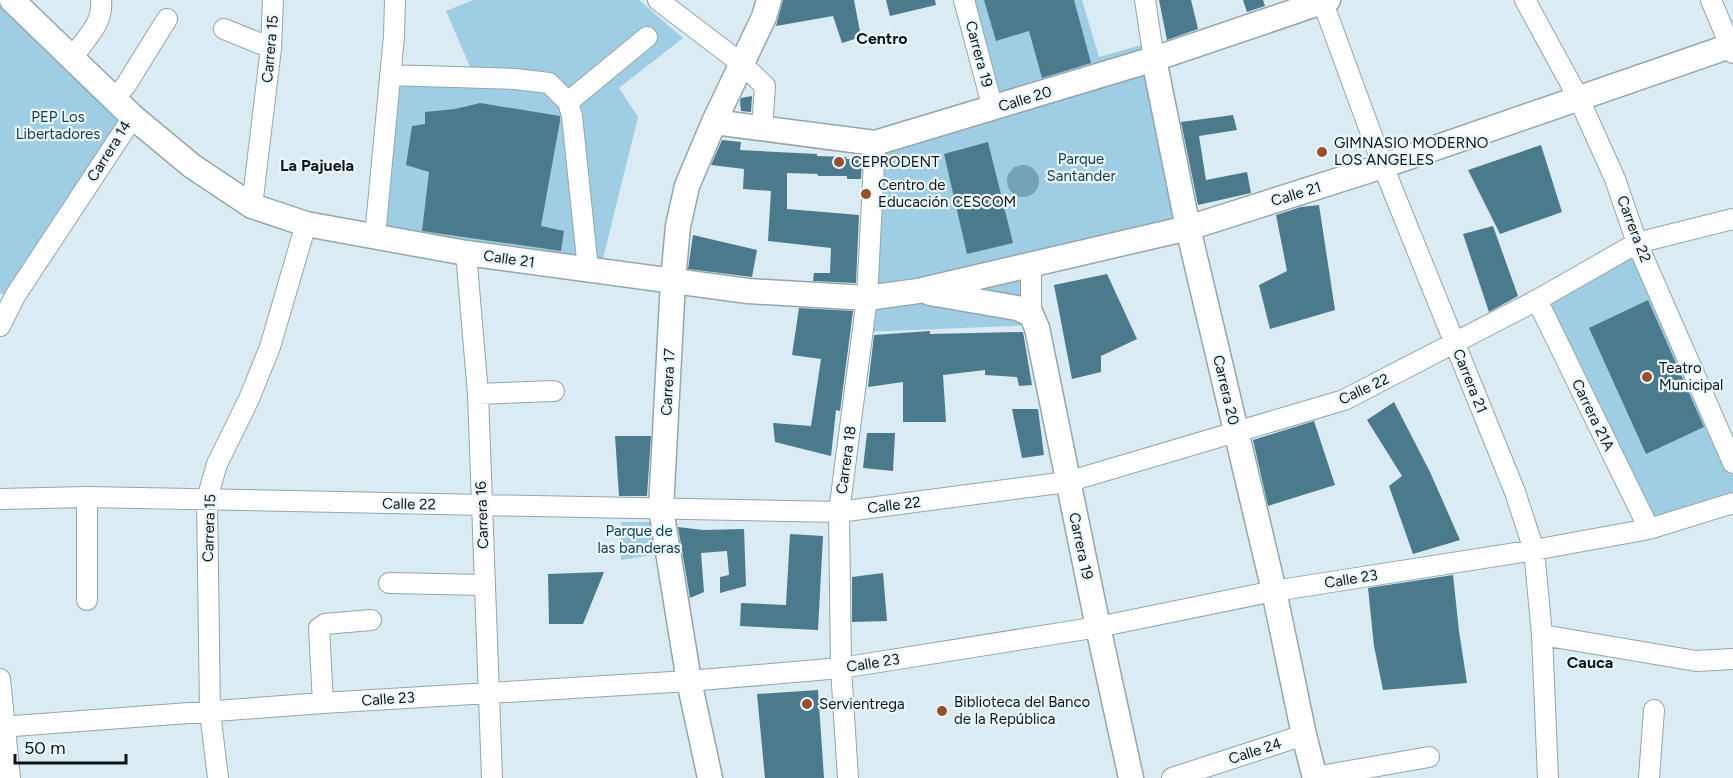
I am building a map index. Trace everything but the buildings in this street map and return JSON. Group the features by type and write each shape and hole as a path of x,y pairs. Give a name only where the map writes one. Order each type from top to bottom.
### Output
{"main road":[{"name":"Carrera 14","path":"12,0 133,117"},
{"name":"Carrera 17","path":"710,778 689,681 661,509 673,281 678,226 687,186 714,122 764,17 769,0"},
{"name":"Calle 20","path":"714,122 875,143 1154,59 1324,1"},
{"name":"Calle 21","path":"133,117 192,166 252,206 306,224 466,253 748,291 867,298 918,291 1188,228 1383,166 1732,48"},
{"name":"Carrera 20","path":"1154,59 1188,228 1274,591 1315,778"},
{"name":"Calle 21","path":"918,291 1017,308 1030,314"},
{"name":"Carrera 19","path":"1030,314 1037,328 1067,482 1131,778"}],"street":[{"path":"72,58 97,26 102,8 101,0"},
{"name":"Carrera 15","path":"252,206 271,48 273,0"},
{"path":"375,236 390,75 394,0"},
{"path":"657,0 742,64 765,86 762,128"},
{"name":"Carrera 19","path":"964,0 993,109"},
{"name":"Carrera 20","path":"1145,0 1154,59"},
{"name":"Carrera 22","path":"1525,0 1579,99 1615,179 1637,243 1733,463"},
{"path":"1711,0 1732,48"},
{"name":"Carrera 21","path":"1324,1 1383,166 1515,492 1534,550 1542,634 1548,778"},
{"path":"114,99 126,86 167,19"},
{"path":"224,29 271,48"},
{"path":"568,102 648,37"},
{"path":"390,75 515,79 549,83 568,102 572,116 588,269"},
{"name":"Carrera 14","path":"0,326 15,296 133,117"},
{"name":"Carrera 18","path":"848,778 841,668 839,512 867,298 875,143"},
{"name":"Calle 22","path":"0,499 87,497 839,512 1067,482 1237,434 1344,400 1455,345 1637,243 1733,219"},
{"name":"Carrera 15","path":"218,778 210,712 207,499 217,464 249,399 270,348 306,224"},
{"name":"Carrera 16","path":"466,253 478,394 492,778"},
{"path":"1030,265 1030,314"},
{"name":"Carrera 21A","path":"1537,300 1650,529"},
{"path":"478,394 554,391"},
{"path":"87,497 87,600"},
{"name":"Calle 23","path":"3,726 323,703 689,681 841,668 1098,627 1274,591 1534,550 1650,529 1733,503"},
{"path":"389,583 484,585"},
{"path":"323,703 319,628 325,624 371,620"},
{"path":"1542,634 1696,661 1733,659"},
{"path":"0,679 10,778"},
{"path":"1649,778 1654,710"},
{"name":"Calle 24","path":"1172,778 1304,735"},
{"path":"1315,778 1429,758"}],"green space":[{"name":"PEP Los Libertadores","path":"0,0 12,0 133,117 15,296 0,293"},
{"path":"473,0 639,0 683,38 619,88 638,117 600,271 375,236 391,64 471,69 446,11"},
{"name":"Parque Santander","path":"964,0 1082,0 1099,57 1152,42 1188,228 1031,265 1035,325 863,332 875,143 993,107"},
{"path":"1637,243 1733,463 1733,503 1649,529 1537,300"},
{"name":"Parque de las banderas","path":"621,522 655,522 659,554 621,560"}],"shaded area":[{"path":"1023,165 1034,170 1039,181 1034,192 1023,197 1012,192 1007,181 1012,170"}],"place":[{"name":"GIMNASIO MODERNO LOS ANGELES","path":"1322,152"},
{"name":"CEPRODENT","path":"839,162"},
{"name":"Centro de Educación CESCOM","path":"866,194"},
{"name":"Teatro Municipal","path":"1647,377"},
{"name":"Servientrega","path":"807,704"},
{"name":"Biblioteca del Banco de la República","path":"942,711"}],"district":[{"name":"Centro","path":"882,38"},
{"name":"La Pajuela","path":"317,165"},
{"name":"Cauca","path":"1590,662"}]}
